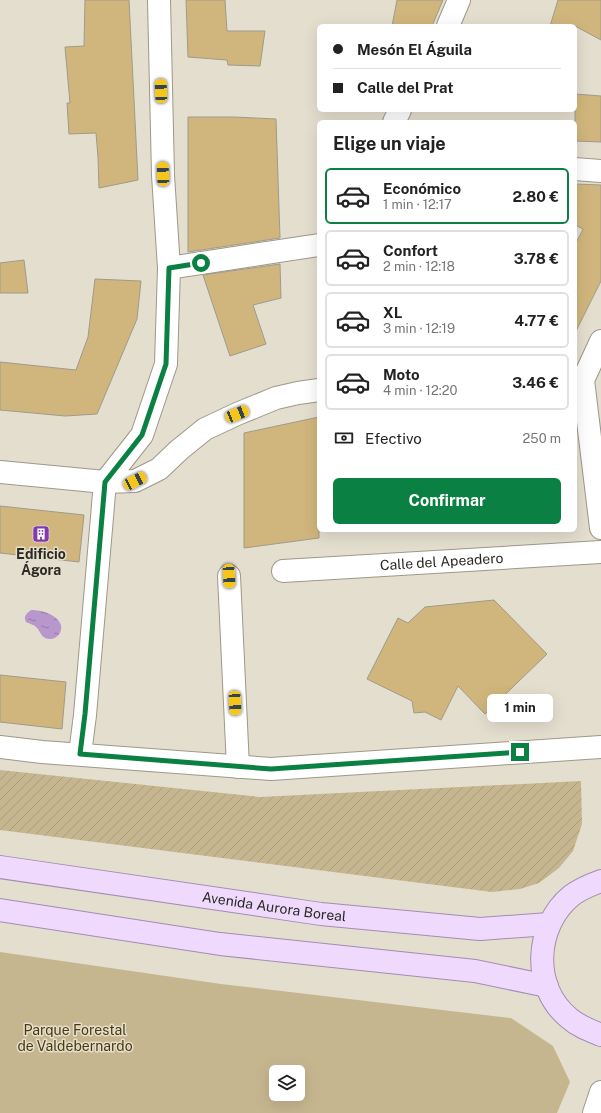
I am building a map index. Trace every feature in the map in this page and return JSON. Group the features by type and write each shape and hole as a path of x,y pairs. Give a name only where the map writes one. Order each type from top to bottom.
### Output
{"main road":[{"name":"Avenida Aurora Boreal","path":"0,867 321,914 480,929 549,924"},
{"path":"601,881 587,886 571,896 559,909 549,924 543,944 542,966 547,986 556,1003 568,1017 584,1028 601,1035"},
{"path":"0,910 220,944 475,971 547,986"}],"street":[{"path":"80,754 85,714 105,482 142,435 166,364 169,268 163,174 159,0"},
{"path":"449,24 459,0"},
{"path":"577,169 601,171"},
{"path":"169,268 317,245"},
{"path":"601,341 586,383 598,462 601,528"},
{"path":"0,472 105,482 135,481 159,469 179,450 205,429 276,398 317,390"},
{"name":"Calle del Apeadero","path":"283,571 601,552"},
{"path":"229,576 238,767"},
{"path":"0,747 42,752 271,769 601,747"},
{"path":"594,1113 601,1092"}],"green space":[{"path":"0,770 260,797 581,781 582,824 573,851 559,868 539,883 520,889 492,892 0,830"},
{"name":"Parque Forestal de Valdebernardo","path":"0,952 221,984 511,1018 553,1046 570,1082 557,1113 0,1113"}],"water":[{"path":"31,610 52,615 59,621 61,631 55,638 45,638 34,625 26,622 25,616"}],"building":[{"path":"85,0 129,0 138,180 99,188 96,133 69,134 67,103 70,103 65,47 84,46"},
{"path":"186,0 225,0 227,31 265,31 260,66 228,65 227,60 188,57"},
{"path":"397,0 443,0 433,24 392,24"},
{"path":"558,0 601,0 601,40 577,27 577,24 551,24"},
{"path":"577,94 601,96 601,142 577,141 577,120 575,120 575,112 577,112"},
{"path":"188,117 276,119 280,238 188,252"},
{"path":"577,184 601,185 601,281 577,329 577,241 583,229 577,226"},
{"path":"24,260 28,293 0,293 0,263"},
{"path":"280,264 281,298 253,305 266,344 230,356 203,275"},
{"path":"95,279 141,281 137,319 97,414 65,416 0,410 0,362 76,370 88,337"},
{"path":"317,417 317,532 319,532 319,538 244,548 244,433"},
{"name":"Edificio Ágora","path":"0,506 84,515 79,562 0,553"},
{"path":"494,600 547,654 485,714 458,686 441,720 425,712 414,713 412,701 367,679 398,618 408,623 425,607"},
{"path":"0,675 66,682 62,729 0,722"}],"place":[{"name":"Edificio Ágora","path":"41,534"}],"route":[{"path":"201,263 169,268 166,364 142,435 105,482 85,714 80,754 271,769 520,752"}]}
